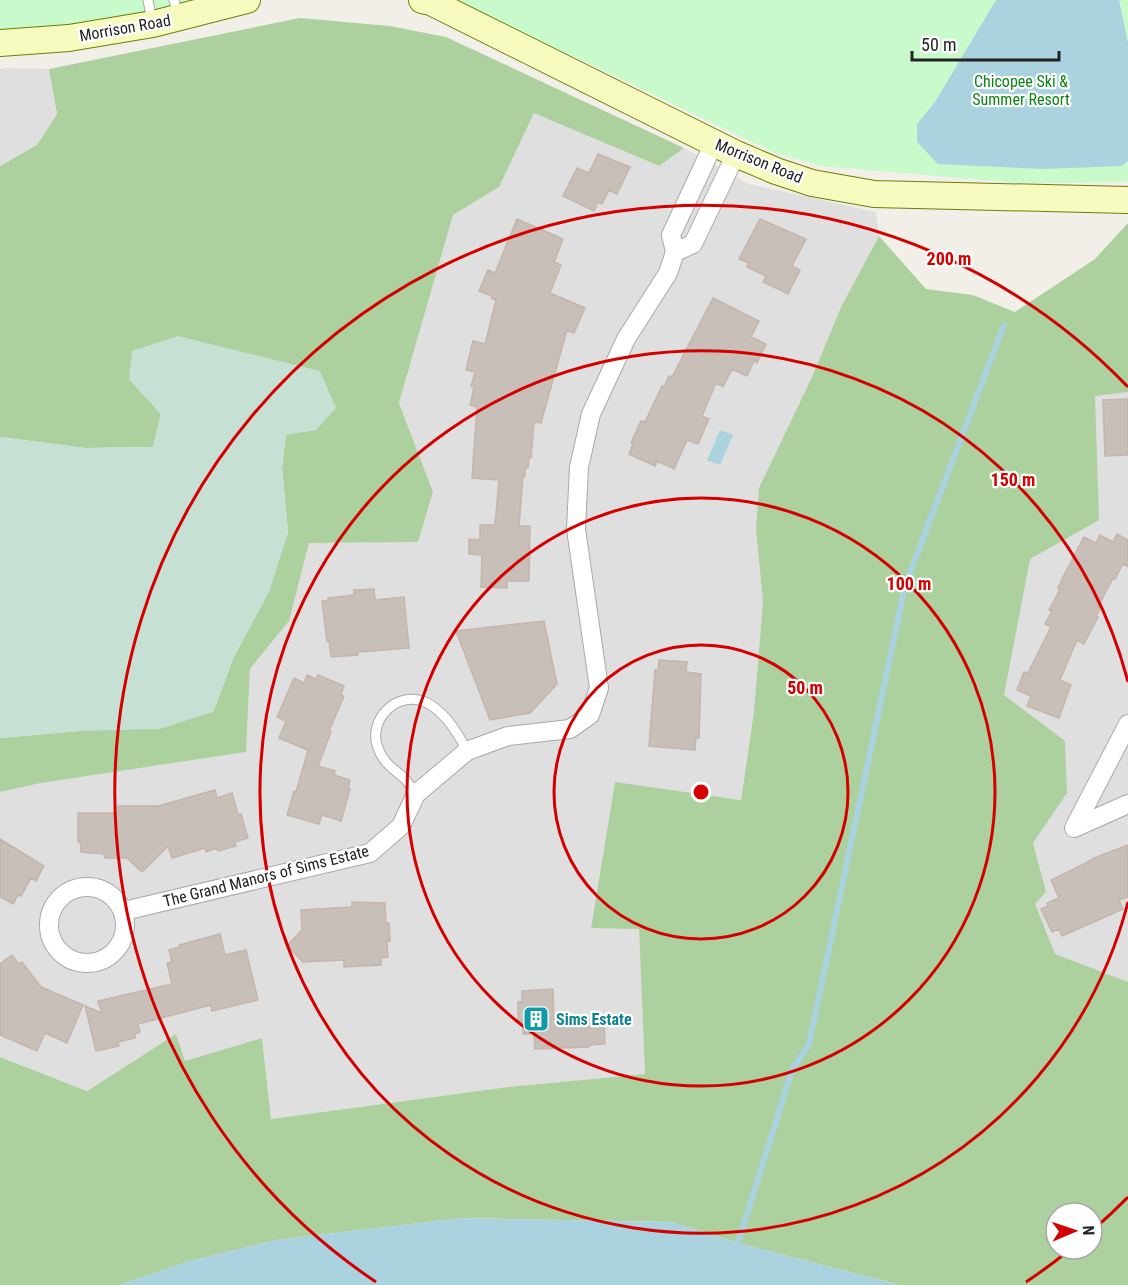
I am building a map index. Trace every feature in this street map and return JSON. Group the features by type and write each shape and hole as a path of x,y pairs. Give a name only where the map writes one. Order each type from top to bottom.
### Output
{"street":[{"name":"Morrison Road","path":"0,43 69,38 151,12 247,0"},
{"name":"Morrison Road","path":"422,0 431,2 725,149 776,171 812,183 874,195 1128,200"},
{"name":"The Grand Manors of Sims Estate","path":"124,911 370,853 401,826 416,794 467,751 508,736 570,729 590,715 599,688 576,529 579,467 591,414 626,339 668,273 675,252 693,244 725,149"},
{"path":"1128,724 1074,828 1128,804"},
{"path":"90,886 104,890 116,898 124,911 126,927 122,943 111,956 103,960 96,963 79,963 64,956 53,944 50,935 50,915 55,903 64,894 76,888 90,886"}],"lane":[{"path":"416,794 378,751 374,738 376,724 383,712 409,699 426,702 445,717 459,735 467,751"}],"shaded area":[{"path":"0,69 49,69 57,114 37,145 0,166"},
{"path":"534,112 658,166 684,148 749,184 876,212 879,236 841,307 812,377 756,530 763,602 754,711 741,800 615,783 591,928 639,928 645,1074 508,1087 271,1119 262,1038 185,1061 176,1034 87,1091 0,1057 0,792 41,783 246,752 250,669 289,621 309,543 418,542 433,492 399,403 453,215 499,187"},
{"path":"1128,388 1128,1007 1052,960 1030,907 994,699 1015,556 1097,391"}],"green space":[{"path":"0,0 193,0 135,16 55,30 0,33"},
{"name":"Chicopee Ski & Summer Resort","path":"437,0 1128,0 1128,182 1019,183 821,166 775,153 575,57"},
{"path":"300,18 390,26 446,37 684,148 659,166 534,113 499,187 453,215 399,403 433,492 418,542 309,543 289,621 250,669 246,752 41,783 0,792 0,738 79,731 213,712 233,659 288,533 282,467 286,434 316,430 129,379 161,414 153,447 85,448 0,437 0,166 37,145 57,114 49,69"},
{"path":"1128,223 1128,392 1095,396 1099,520 1030,559 1004,695 1065,741 1067,793 1033,843 1046,892 1035,904 1055,954 1128,982 1128,1285 900,1285 738,1243 672,1222 462,1218 276,1240 190,1261 119,1285 0,1285 0,1057 87,1091 176,1034 185,1061 262,1038 271,1119 508,1087 645,1074 639,929 591,928 615,782 741,800 754,711 763,602 756,530 759,488 812,377 841,307 879,236 926,289 973,295 1015,312 1095,259"},
{"path":"178,336 320,371 336,408 316,430 286,435 282,467 288,533 269,592 233,659 213,712 159,729 79,731 0,738 0,437 85,448 153,447 161,414 129,379 132,351"}],"water":[{"path":"996,0 1119,0 1128,43 1128,161 1122,166 1044,169 938,164 917,142 917,124 935,102"},
{"path":"720,430 733,435 720,465 707,460"},
{"path":"462,1218 672,1222 738,1243 900,1285 119,1285 190,1261 276,1240"}],"building":[{"path":"598,154 630,167 617,194 609,190 602,204 598,202 594,211 563,196 577,168 589,173"},
{"path":"517,219 563,239 554,262 561,265 550,293 585,308 574,333 567,330 541,423 534,422 531,458 529,458 528,468 525,468 525,476 523,476 519,526 530,526 529,581 507,581 507,588 481,587 482,555 469,554 469,539 480,540 480,525 495,525 499,480 472,478 477,407 470,405 474,387 471,386 475,372 466,370 473,341 485,344 496,300 479,291 488,270 495,273"},
{"path":"760,219 806,239 792,266 800,270 788,294 763,282 766,276 747,267 749,263 739,259"},
{"path":"713,298 759,321 751,337 766,344 757,363 754,361 747,376 732,369 723,387 716,383 702,416 709,419 698,444 687,440 674,469 657,461 655,466 629,454 633,444 631,443 641,421 645,422 662,386 664,387 669,376 672,377"},
{"path":"1128,399 1128,455 1105,456 1103,400"},
{"path":"1117,534 1128,540 1128,567 1123,564 1115,579 1113,578 1098,607 1100,608 1096,616 1098,617 1084,644 1077,640 1060,680 1071,685 1059,718 1027,706 1031,696 1017,690 1024,672 1028,673 1051,627 1045,624 1052,611 1049,610 1060,589 1058,588 1063,577 1084,537 1096,543 1100,535 1113,542"},
{"path":"374,589 375,600 404,597 409,648 358,652 358,655 331,657 322,601 328,601 328,598 354,595 354,590"},
{"path":"544,621 557,684 530,713 490,720 456,631"},
{"path":"659,660 687,662 686,672 701,674 699,738 696,737 695,750 649,746 655,670 658,670"},
{"path":"307,675 316,679 318,675 344,686 341,695 344,696 329,731 331,732 318,766 335,771 334,775 350,780 348,789 350,789 341,821 322,815 319,824 287,815 308,750 279,738 286,721 277,717 294,678 304,683"},
{"path":"215,790 217,798 232,793 238,814 241,814 248,838 235,842 236,846 206,852 205,848 172,858 168,846 142,872 127,858 105,858 104,854 81,852 81,843 78,842 78,813 118,813 118,806 158,806"},
{"path":"0,839 44,866 36,881 31,878 21,896 18,895 13,904 0,897"},
{"path":"1128,845 1128,897 1119,900 1123,909 1062,936 1059,929 1052,932 1041,909 1048,906 1047,903 1059,898 1051,880 1094,858"},
{"path":"352,902 385,903 390,941 387,941 388,957 381,958 381,965 344,967 344,960 303,962 287,946 302,930 301,910 352,907"},
{"path":"220,934 225,955 246,950 258,1000 212,1011 211,1005 138,1024 140,1032 135,1034 135,1038 118,1042 119,1046 96,1051 85,1006 102,1013 98,1001 172,984 167,963 172,962 169,950"},
{"path":"12,955 19,964 22,962 41,987 83,1005 67,1043 45,1033 37,1051 0,1035 0,964"},
{"name":"Sims Estate","path":"553,989 554,1019 604,1018 605,1044 589,1045 589,1047 535,1049 534,1034 523,1034 523,1023 518,1023 518,1002 522,1002 522,991"}],"waterway":[{"path":"738,1243 792,1070 809,1044 905,586 1004,325"}],"place":[{"name":"Sims Estate","path":"536,1019"}]}
